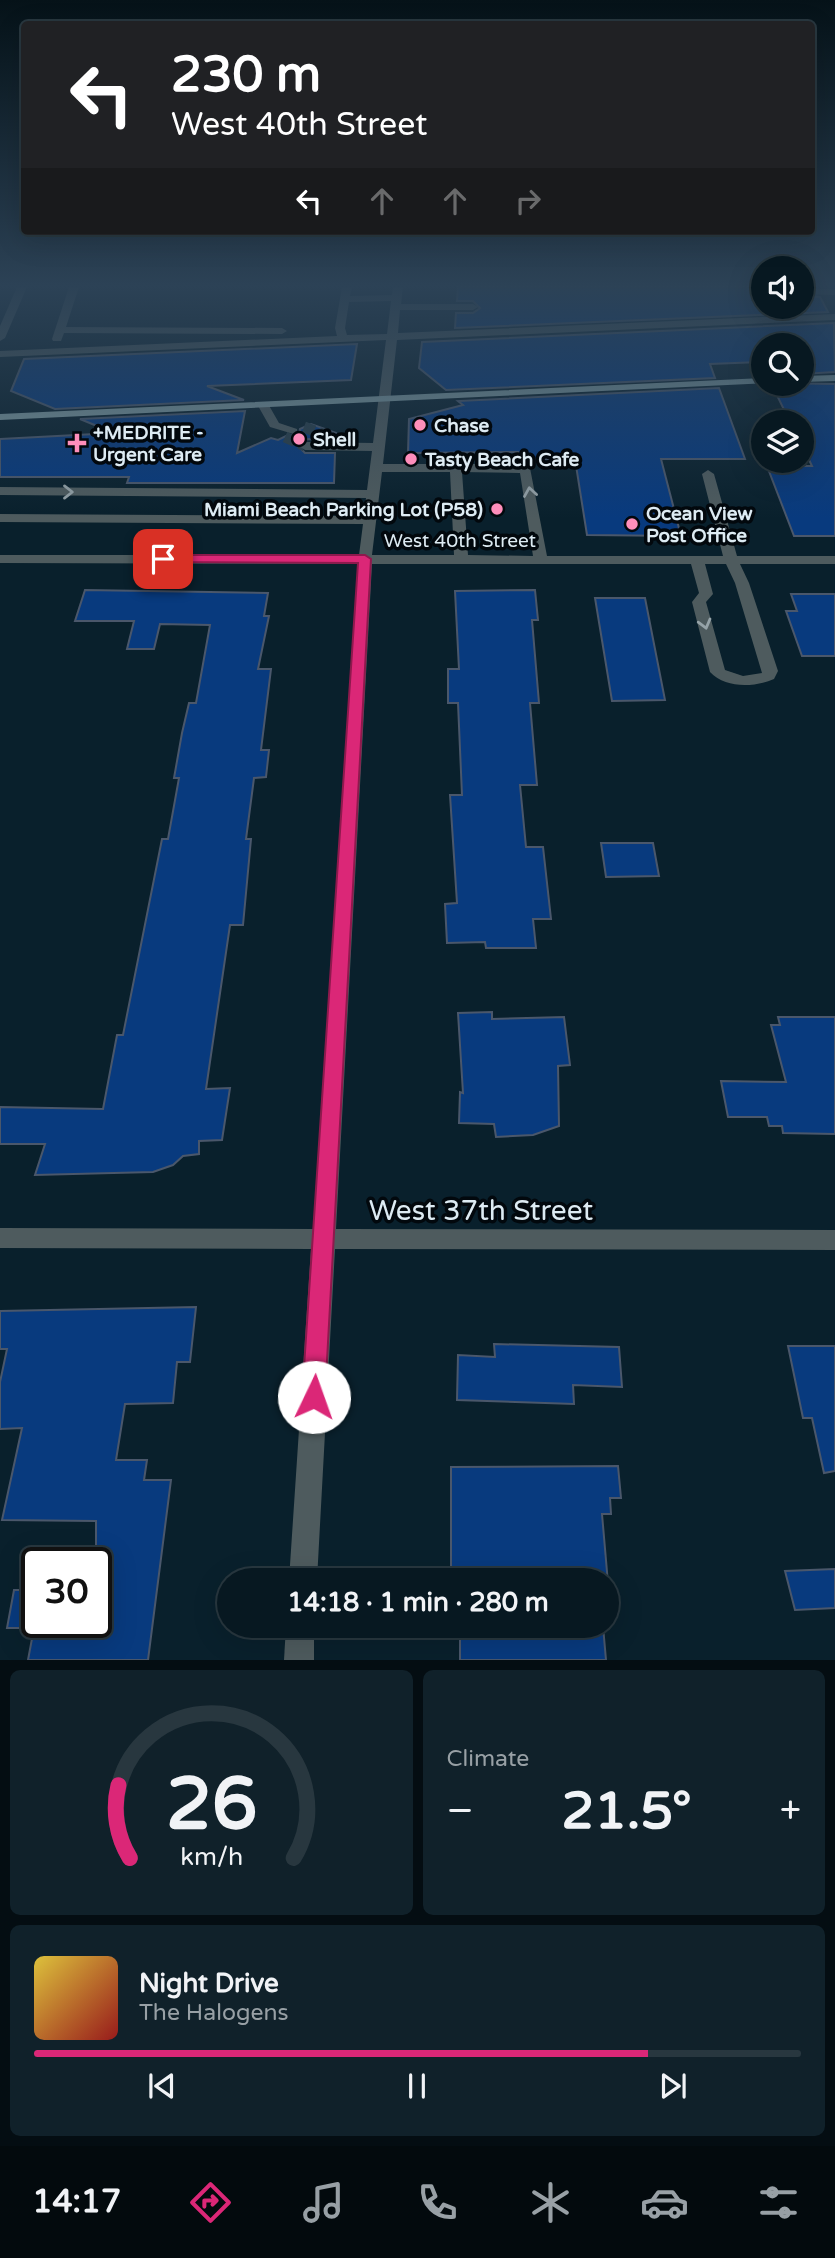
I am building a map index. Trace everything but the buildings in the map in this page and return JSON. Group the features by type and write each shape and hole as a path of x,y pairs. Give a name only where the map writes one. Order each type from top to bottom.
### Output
{"main road":[{"path":"814,379 835,378"},
{"path":"0,417 751,382"}],"street":[{"path":"304,1568 365,559 388,364"},
{"path":"263,404 274,425 291,431"},
{"path":"318,442 378,447"},
{"path":"376,468 519,468 526,471 541,560"},
{"path":"456,468 461,559"},
{"path":"697,560 706,594 699,602 718,672 737,680 762,680 769,676 770,671 742,583 731,560 708,474"},
{"path":"0,491 373,494"},
{"path":"0,518 369,520"},
{"name":"West 40th Street","path":"0,559 835,561"},
{"name":"West 37th Street","path":"0,1238 835,1240"},
{"path":"299,1660 300,1638"}],"tunnel":[{"path":"304,427 325,435"},
{"path":"285,437 305,446"}],"place":[{"name":"Chase","path":"420,425"},
{"name":"Shell","path":"299,439"},
{"name":"+MEDRITE - Urgent Care","path":"77,443"},
{"name":"Tasty Beach Cafe","path":"411,459"},
{"name":"Miami Beach Parking Lot (P58)","path":"497,509"},
{"name":"Ocean View Post Office","path":"632,524"}],"route":[{"path":"163,559 365,559 314,1397"}]}
